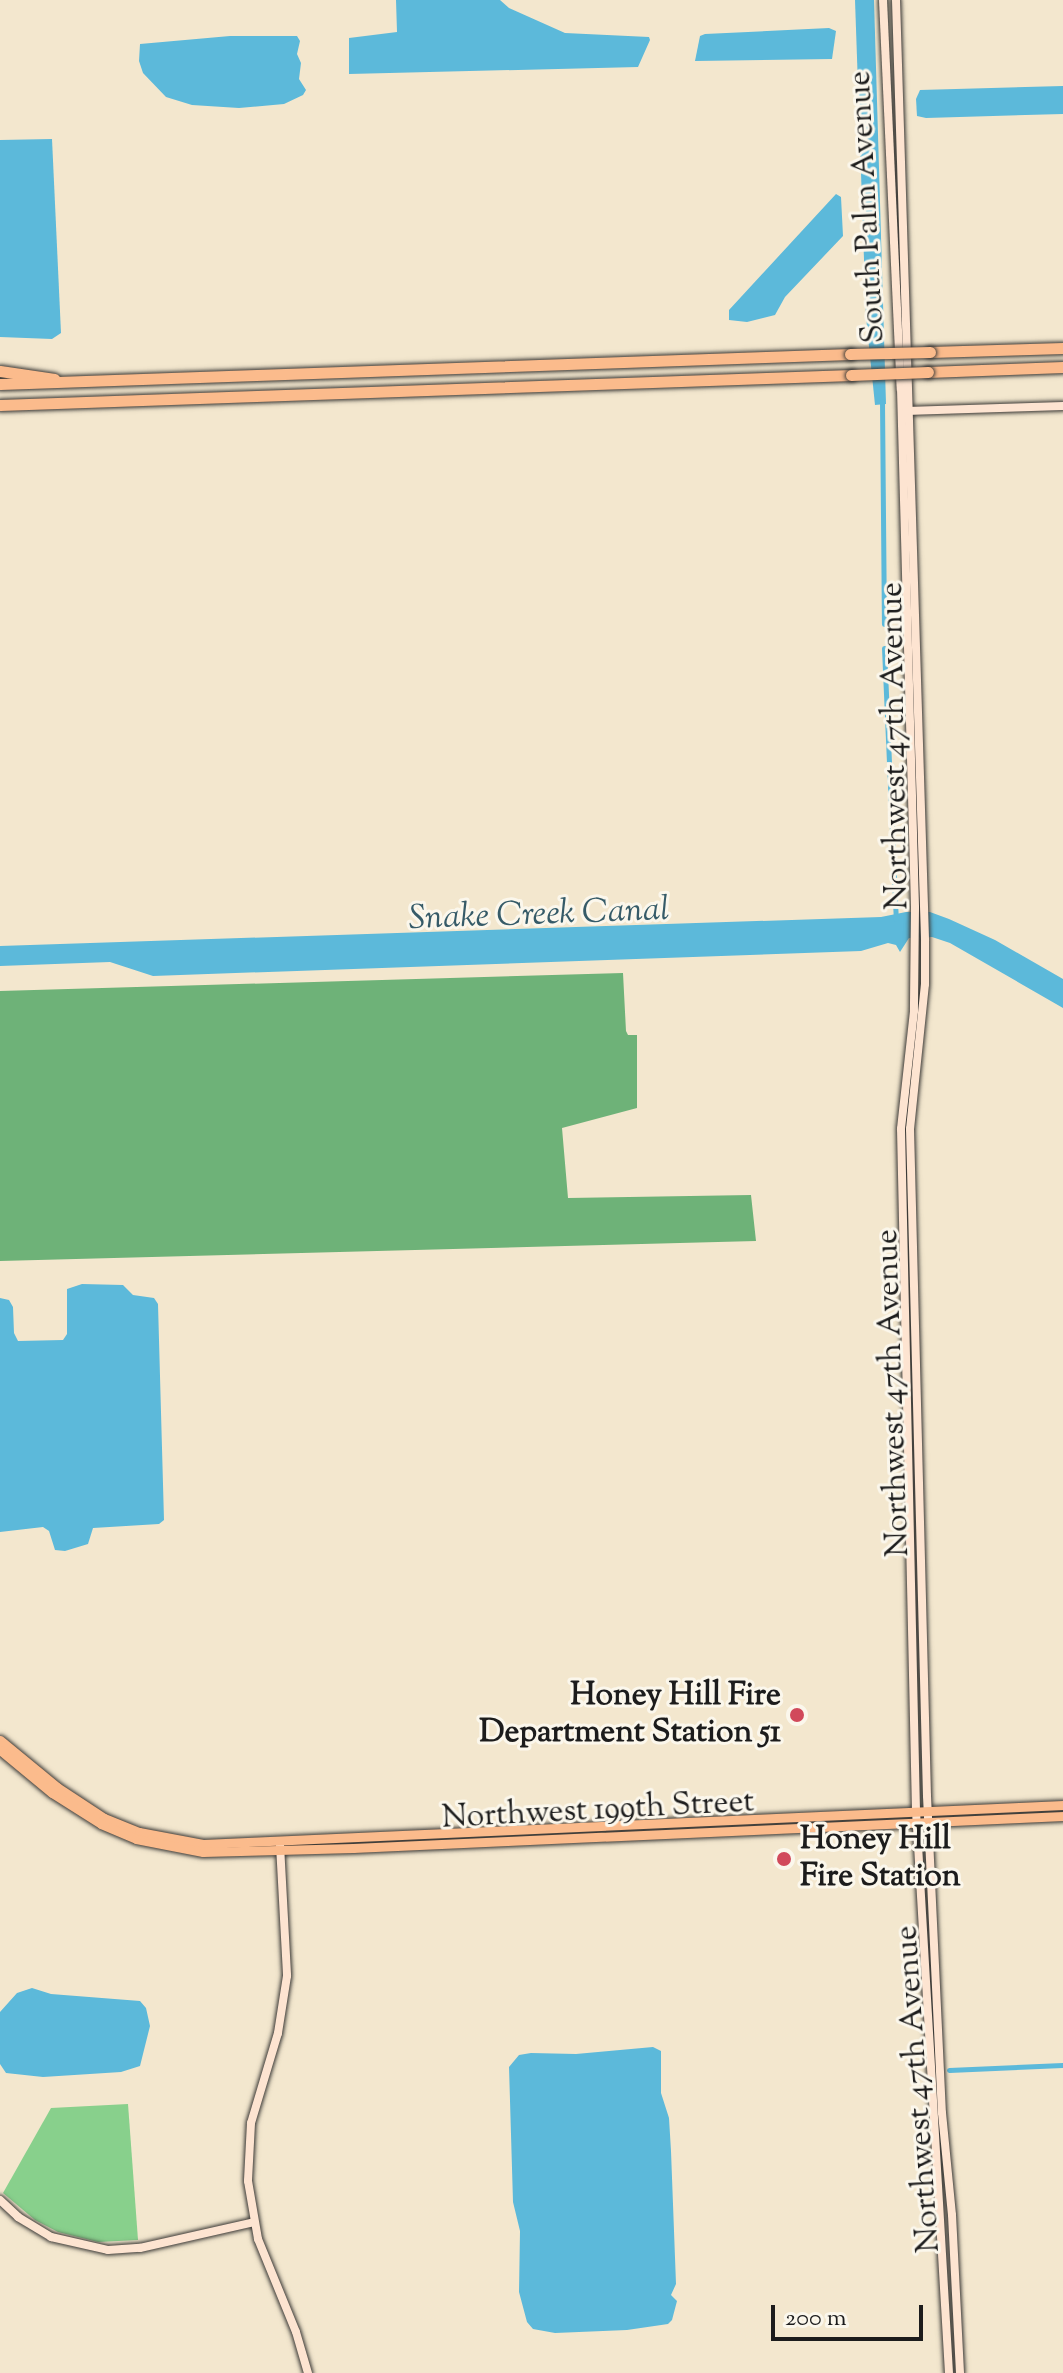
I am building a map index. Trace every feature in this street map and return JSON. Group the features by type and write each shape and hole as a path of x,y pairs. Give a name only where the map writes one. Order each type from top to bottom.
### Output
{"highway":[{"path":"0,384 1063,348"},
{"path":"0,405 1063,367"},
{"path":"0,371 66,382"}],"main road":[{"name":"South Palm Avenue","path":"883,0 906,411"},
{"name":"South Palm Avenue","path":"896,0 906,411"},
{"path":"906,411 1063,406"},
{"name":"Northwest 47th Avenue","path":"906,411 920,941 925,984 910,1129 928,1812 922,1823 926,1997 944,2250 949,2373"},
{"name":"Northwest 47th Avenue","path":"920,941 901,1121 916,1811 922,1823 937,2008 960,2373"},
{"path":"908,1437 920,1454"},
{"path":"911,1521 921,1512"},
{"path":"913,1648 924,1663"},
{"path":"0,1740 72,1799 138,1835"},
{"path":"0,1750 68,1805 101,1824 138,1835"},
{"name":"Northwest 199th Street","path":"280,1846 1063,1805"},
{"name":"Northwest 199th Street","path":"138,1835 203,1844 280,1846 1063,1816"},
{"path":"280,1846 287,1976 278,2033 251,2123 247,2163 254,2222 308,2373"},
{"path":"926,1997 937,2008"},
{"path":"0,2200 18,2217 51,2237 99,2249 140,2248 254,2222"},
{"path":"944,2250 955,2265"},
{"path":"946,2300 957,2313"}],"green space":[{"path":"623,973 626,1031 628,1035 637,1035 637,1108 562,1128 568,1198 751,1195 756,1241 0,1261 0,991"},
{"path":"128,2104 138,2240 98,2242 58,2232 35,2220 3,2193 51,2108"}],"water":[{"path":"396,0 500,0 509,8 565,33 649,37 650,40 638,67 349,74 349,38 397,32"},
{"path":"855,0 874,0 886,404 875,405 866,317"},
{"path":"829,28 836,31 832,59 695,61 700,36 705,34"},
{"path":"230,36 297,36 300,41 297,54 301,63 299,79 306,90 303,95 284,104 239,108 192,105 166,97 143,73 139,61 140,44"},
{"path":"1063,86 1063,114 917,116 916,99 920,90"},
{"path":"52,139 61,333 52,339 0,337 0,140"},
{"path":"836,194 841,197 843,236 785,297 775,315 747,322 729,320 729,310"},
{"name":"Snake Creek Canal","path":"906,912 930,912 949,919 995,940 1063,979 1063,1008 950,943 932,937 909,938 900,952 896,945 888,943 861,951 153,976 110,962 0,966 0,946 881,917"},
{"path":"82,1284 123,1285 133,1295 154,1298 158,1304 164,1520 159,1524 93,1528 88,1544 65,1551 55,1550 49,1531 43,1527 0,1532 0,1298 9,1300 13,1307 14,1333 18,1341 63,1340 67,1334 67,1289"},
{"path":"32,1988 51,1994 140,2001 146,2008 150,2026 140,2066 121,2072 43,2077 6,2073 0,2064 0,2012 17,1993"},
{"path":"653,2047 661,2051 661,2093 669,2118 676,2284 671,2295 677,2301 672,2320 668,2324 627,2330 555,2333 533,2329 527,2322 519,2292 520,2231 513,2202 509,2067 519,2055 531,2053 576,2054"}],"waterway":[{"path":"882,401 884,624"},
{"path":"884,648 896,919"},
{"path":"949,2070 1063,2065"}],"place":[{"name":"Honey Hill Fire Department Station 51","path":"797,1715"},
{"name":"Honey Hill Fire Station","path":"784,1859"}]}
